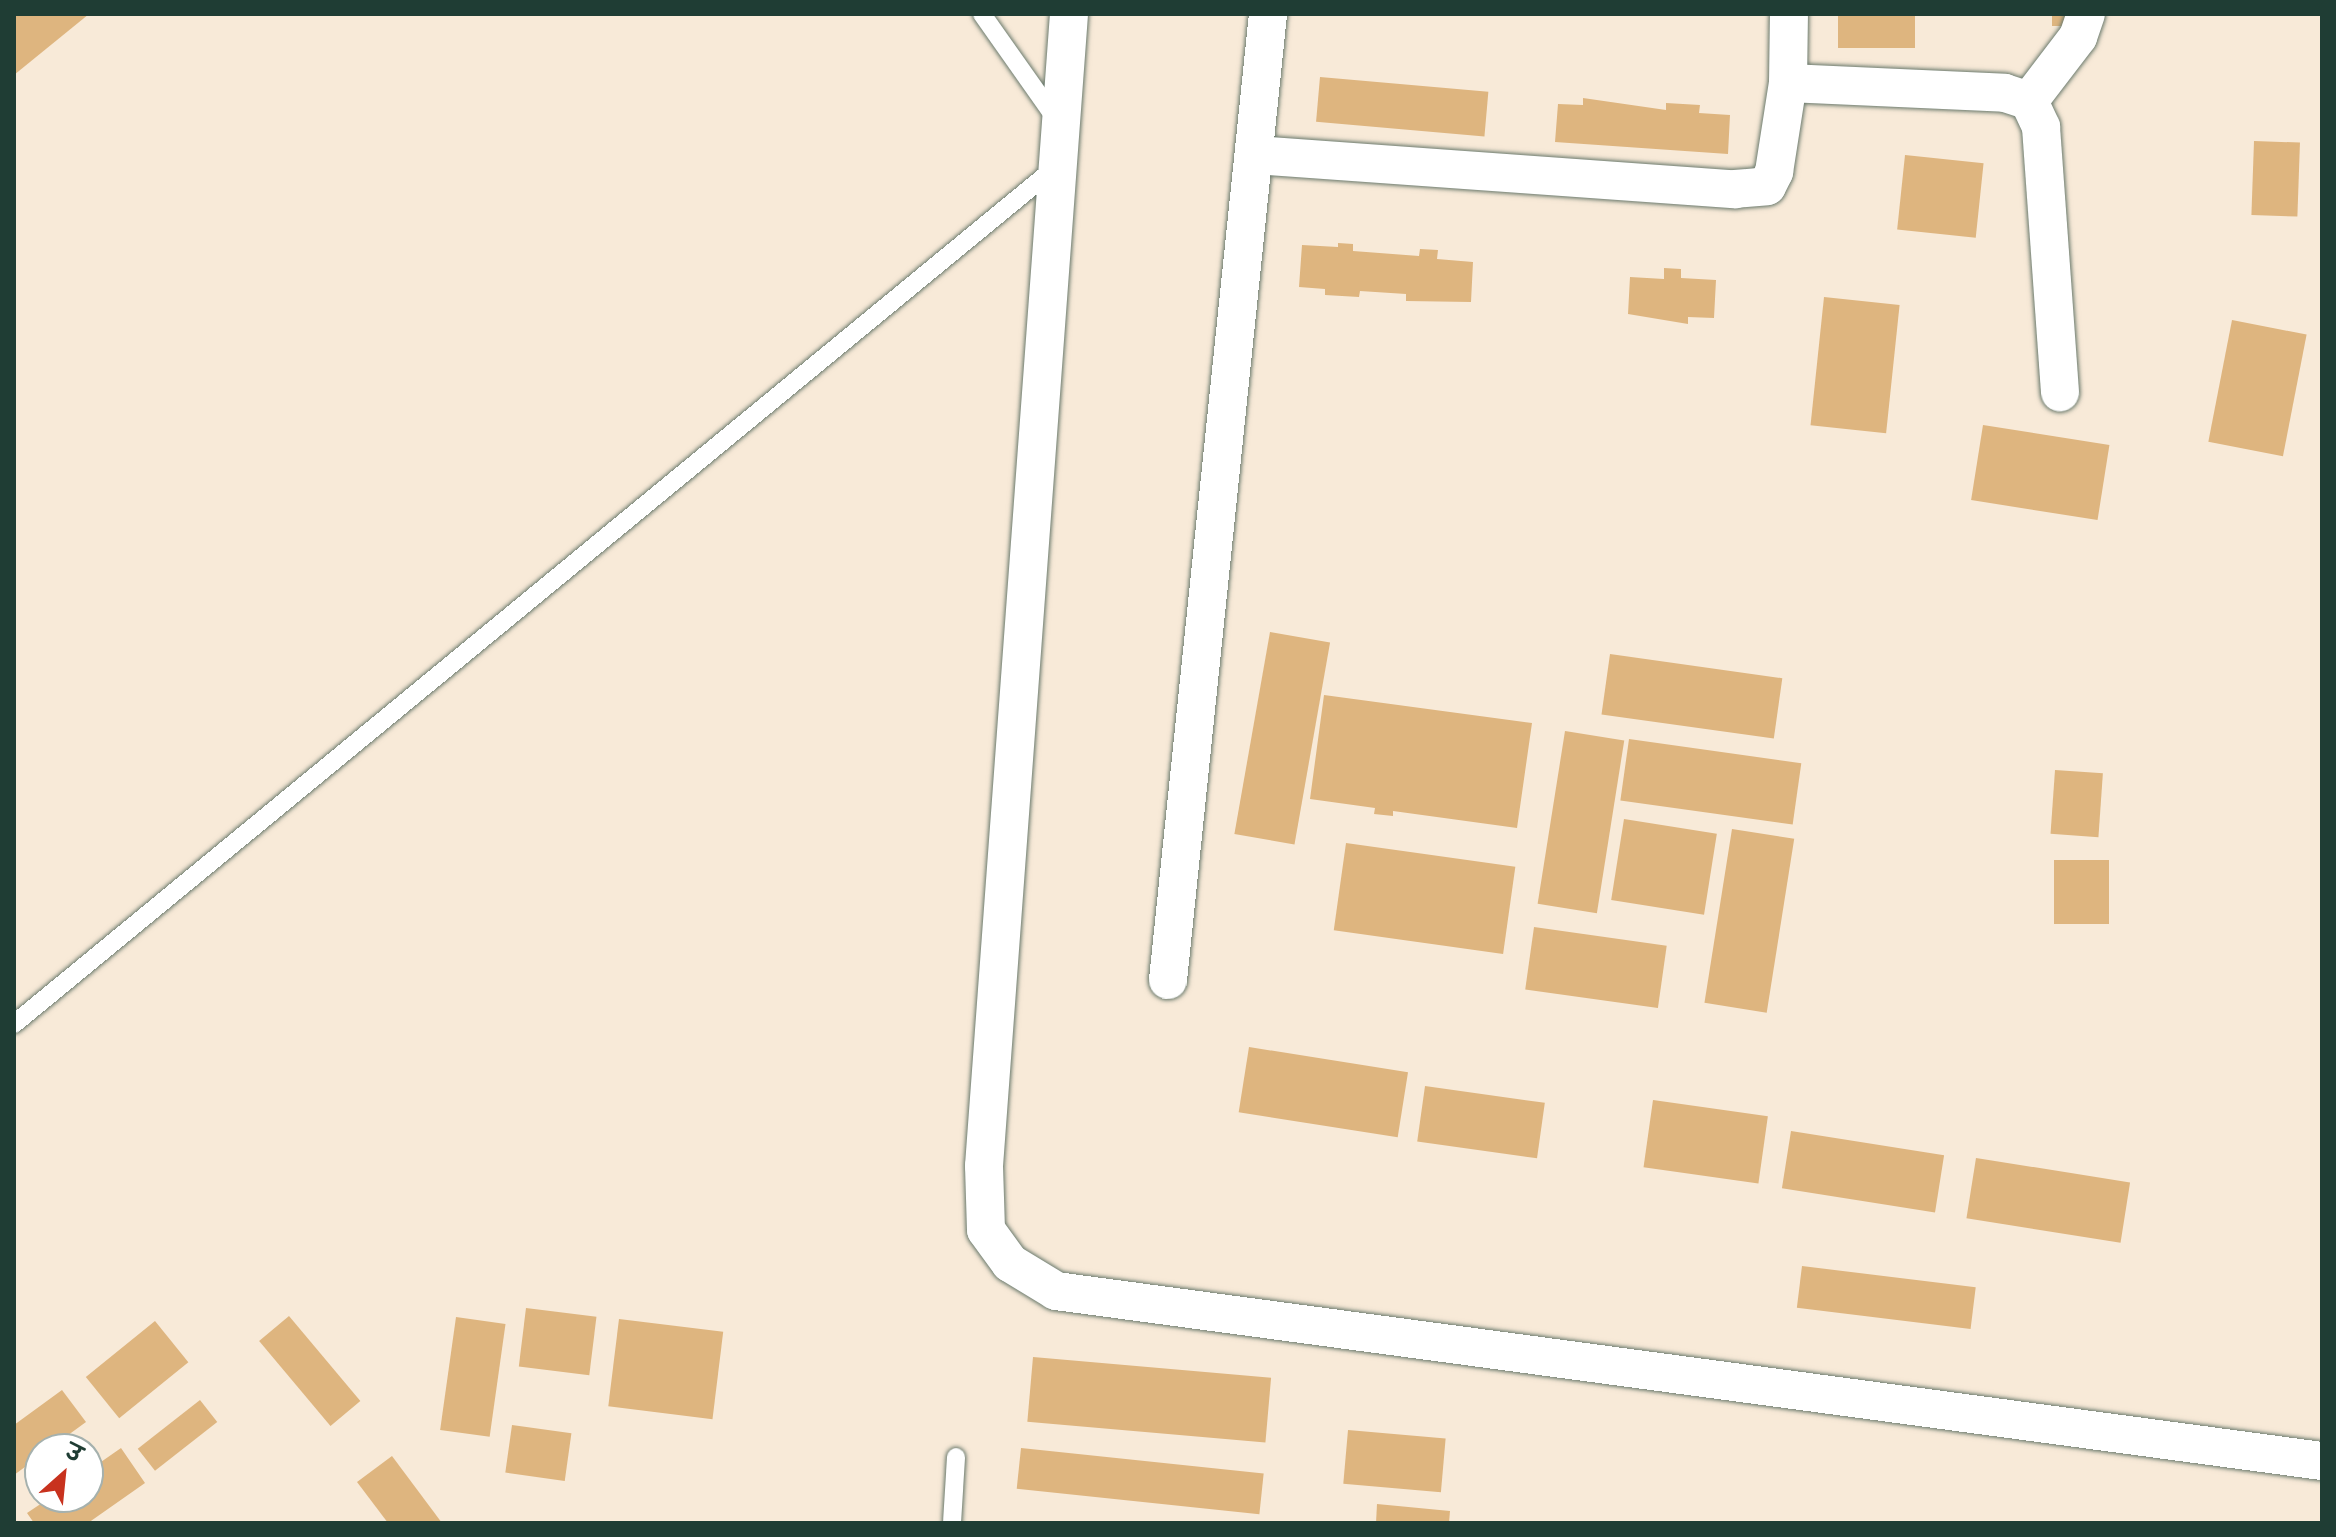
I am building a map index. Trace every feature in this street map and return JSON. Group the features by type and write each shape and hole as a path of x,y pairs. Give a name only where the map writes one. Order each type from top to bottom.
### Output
{"street":[{"path":"1069,14 984,1166 986,1230 1010,1263 1056,1291 2322,1461"},
{"path":"1168,980 1268,14"},
{"path":"1255,155 1735,189 1767,186 1774,172 1788,83 1789,14"},
{"path":"2029,101 2078,37 2086,14"},
{"path":"1788,83 2005,93 2029,101 2041,127 2060,392"}],"lane":[{"path":"982,14 1059,123"},
{"path":"14,1024 1056,167"},
{"path":"952,1523 956,1457"}],"building":[{"path":"14,14 89,14 14,75"},
{"path":"1838,14 1915,14 1915,48 1838,48"},
{"path":"2052,14 2079,14 2079,26 2052,26"},
{"path":"1320,77 1488,92 1484,137 1316,122"},
{"path":"1583,98 1666,110 1666,103 1700,105 1699,113 1730,115 1728,154 1555,142 1558,104 1583,105"},
{"path":"2254,141 2300,143 2297,217 2251,215"},
{"path":"1905,155 1984,163 1976,238 1897,230"},
{"path":"1338,243 1353,244 1353,251 1419,256 1420,249 1438,250 1437,259 1473,262 1471,302 1406,301 1406,294 1360,291 1359,297 1325,295 1325,289 1299,287 1302,245 1338,247"},
{"path":"1664,268 1681,269 1681,278 1716,280 1714,318 1688,317 1688,324 1628,314 1630,277 1664,279"},
{"path":"1824,297 1900,305 1886,433 1811,425"},
{"path":"2232,320 2307,335 2283,456 2208,442"},
{"path":"1983,425 2109,445 2098,520 1971,500"},
{"path":"1270,632 1330,643 1294,844 1234,834"},
{"path":"1610,654 1782,678 1774,739 1602,714"},
{"path":"1324,695 1532,723 1517,828 1393,811 1393,816 1374,814 1375,808 1310,799"},
{"path":"1565,731 1624,740 1597,913 1538,904"},
{"path":"1629,739 1801,763 1793,825 1620,800"},
{"path":"2055,770 2103,773 2098,837 2051,834"},
{"path":"1624,819 1717,834 1704,915 1611,900"},
{"path":"1732,829 1794,839 1767,1013 1704,1003"},
{"path":"1346,843 1515,867 1503,954 1334,930"},
{"path":"2054,860 2109,860 2109,924 2054,924"},
{"path":"1534,927 1667,946 1658,1008 1525,989"},
{"path":"1249,1047 1408,1072 1398,1137 1239,1112"},
{"path":"1425,1086 1545,1103 1537,1158 1417,1141"},
{"path":"1653,1100 1768,1116 1758,1183 1644,1167"},
{"path":"1791,1131 1944,1155 1935,1213 1782,1188"},
{"path":"1976,1158 2130,1182 2121,1243 1966,1218"},
{"path":"1802,1266 1976,1287 1971,1329 1797,1308"},
{"path":"526,1308 596,1317 589,1375 519,1367"},
{"path":"289,1316 360,1401 330,1426 259,1341"},
{"path":"456,1317 506,1324 490,1437 440,1430"},
{"path":"619,1319 723,1332 712,1419 608,1406"},
{"path":"155,1321 188,1362 119,1418 86,1377"},
{"path":"1033,1357 1271,1378 1265,1443 1027,1422"},
{"path":"62,1390 86,1422 71,1433 24,1433 24,1468 14,1475 14,1425"},
{"path":"200,1400 217,1422 155,1471 138,1449"},
{"path":"512,1425 571,1433 565,1481 505,1473"},
{"path":"1348,1430 1446,1439 1441,1492 1343,1484"},
{"path":"121,1448 145,1483 104,1512 104,1460"},
{"path":"1021,1448 1264,1474 1259,1514 1017,1489"},
{"path":"392,1456 442,1523 388,1523 357,1482"},
{"path":"1377,1504 1450,1511 1449,1523 1376,1523"},
{"path":"27,1513 102,1513 88,1523 34,1523"}]}
